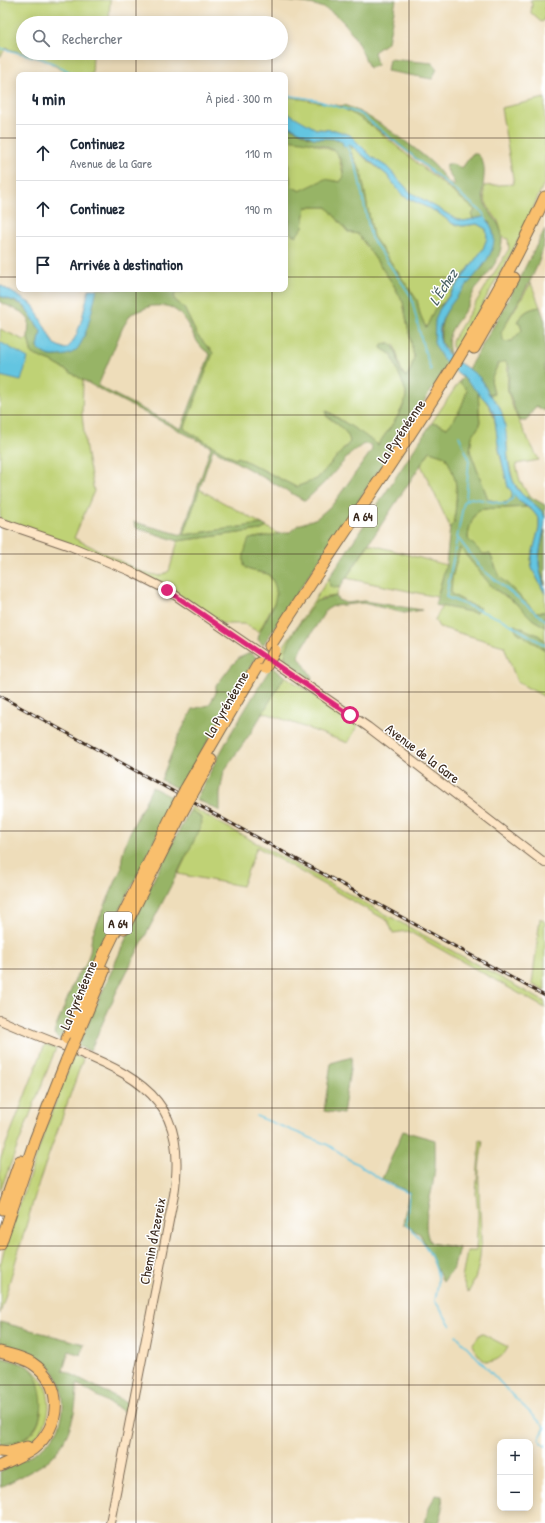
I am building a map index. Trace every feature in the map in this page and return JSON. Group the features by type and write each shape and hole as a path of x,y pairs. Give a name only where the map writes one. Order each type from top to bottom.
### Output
{"highway":[{"name":"La Pyrénéenne","path":"467,353 523,245 545,197"},
{"name":"La Pyrénéenne","path":"0,1220 11,1186 71,1040 105,952 188,792 228,728 272,648 499,305 530,247 545,214"},
{"name":"La Pyrénéenne","path":"0,1245 63,1058"},
{"path":"0,1204 5,1192 11,1186"},
{"path":"0,1352 32,1363 41,1371 52,1386 56,1408 54,1419 45,1437 33,1449 0,1466"},
{"path":"0,1451 19,1450 39,1442"}],"street":[{"name":"Avenue de la Gare","path":"0,522 130,571 167,590 198,609 282,669 368,727 545,863"},
{"name":"Chemin d'Azereix","path":"0,1020 116,1068 139,1082 158,1101 174,1133 177,1146 177,1176 174,1195 110,1523"}],"green space":[{"path":"0,0 110,0 109,16 16,16 16,51 6,48 0,57"},
{"path":"275,0 396,0 388,42 374,52 377,65 369,68 361,49 350,31 344,23 328,10 313,5"},
{"path":"530,0 545,0 545,20 541,22 531,13 532,4"},
{"path":"389,59 432,63 437,69 432,79 387,71"},
{"path":"43,60 93,60 92,72 65,72"},
{"path":"288,97 341,106 363,119 475,210 472,215 473,219 464,221 456,219 410,192 387,167 335,130 316,129 288,115"},
{"path":"545,98 545,181 521,235 456,352 452,347 452,341 509,249 508,239 502,237 498,221 487,205 484,197 484,186 514,184 501,108"},
{"path":"344,105 378,122 413,147 432,163 453,186 455,184 446,168 447,164 452,164 462,168 472,154 477,154 481,158 484,168 483,197 487,208 497,222 501,232 502,238 500,253 494,266 473,292 468,305 452,329 448,341 451,356 441,342 441,327 443,318 449,306 473,276 484,266 490,223 484,217 473,219 472,215 475,210 395,142 360,118 342,108 341,106"},
{"path":"288,126 309,137 338,139 353,146 350,151 361,172 373,236 417,300 420,314 426,328 435,308 443,303 439,310 441,356 448,365 263,645 258,640 259,634 274,604 276,589 268,574 250,570 244,565 244,556 249,539 290,532 298,525 317,518 333,504 372,450 371,445 364,444 352,452 329,478 305,501 213,449 184,535 262,524 267,527 261,530 178,541 136,528 134,522 182,535 211,447 97,388 52,362 32,354 28,338 29,320 23,313 0,302 0,296 23,305 41,331 38,348 47,354 57,356 76,350 84,335 96,292 180,292 175,293 174,299 184,308 197,335 213,353 184,429 235,459 238,457 296,487 317,479 350,442 344,430 326,415 326,411 378,445 400,413 406,393 392,355 381,348 382,344 390,343 393,346 396,351 400,370 406,377 411,369 414,357 403,302 393,284 358,234 348,232 327,207 306,207 303,227 296,236 290,233 288,162 291,186 300,191 325,179 340,182 344,177 340,160 334,151 322,145 288,140","holes":["151,306 168,306 177,311 187,323 199,344 210,354 181,429 98,386 123,327 131,314"]},
{"path":"288,139 304,140 334,151 338,155 344,177 340,182 335,181 300,191 291,186 288,162"},
{"path":"353,146 366,159 387,175 403,196 437,212 453,224 462,226 477,224 486,229 487,238 483,249 443,303 434,311 426,328 420,314 417,300 373,236 361,172 350,150"},
{"path":"306,207 327,207 348,232 358,234 393,284 403,302 414,357 411,369 406,377 401,370 395,346 390,343 386,343 381,348 392,355 406,393 403,406 378,445 328,411 326,416 345,431 350,442 317,479 296,487 242,459 235,459 184,429 213,353 197,335 184,308 174,299 175,293 180,292 288,292 288,213 289,224 303,227"},
{"path":"545,229 544,243 535,270 501,333 504,342 512,341 522,330 520,323 517,322 524,313 540,307 545,321 545,411 536,406 526,421 519,421 508,390 509,367 505,361 498,364 491,380 494,394 489,394 481,379 468,369 502,312"},
{"path":"531,283 540,307 529,310 522,315 517,321 520,323 522,330 512,341 504,342 500,333"},
{"path":"0,329 24,340 28,338 32,354 52,362 83,380 82,415 86,450 94,491 74,538 142,572 160,576 169,571 178,541 261,530 267,527 279,534 253,538 287,535 277,597 259,632 244,624 223,624 166,587 0,519","holes":["262,556 275,584 268,574 249,570"]},
{"path":"505,360 508,368 508,391 513,409 539,460 516,464 520,481 529,496 525,499 513,481 507,454 507,442 489,394 494,394 491,380 498,364"},
{"path":"463,377 478,392 480,425 472,436 470,451 488,499 500,503 508,502 512,497 512,491 526,507 479,510 474,516 468,539 483,554 490,554 500,577 536,612 545,612 545,627 532,619 517,604 493,588 460,548 452,578 451,594 480,608 476,613 435,605 446,565 450,527 454,523 456,488 453,473 445,456 430,451 340,587 333,588 330,586 329,578 431,424 436,423 447,428 457,415 467,390 459,382"},
{"path":"459,382 467,390 457,415 447,428 436,423 431,424"},
{"path":"478,392 488,404 494,416 500,456 508,487 512,491 512,497 508,502 500,503 488,499 470,451 472,436 480,425"},
{"path":"430,451 445,456 453,473 456,496 454,523 450,527 421,465"},
{"path":"199,489 262,524 184,535"},
{"path":"529,496 545,505 545,518 541,511 525,499"},
{"path":"526,507 532,510 539,519 539,528 531,559 532,568 545,594 545,612 536,612 500,577 490,554 483,554 468,539 474,516 479,510"},
{"path":"545,530 545,585 540,571 539,558"},
{"path":"369,544 446,565 437,597 346,578"},
{"path":"460,548 493,588 517,604 532,619 545,627 545,641 538,635 532,633 531,641 545,650 545,697 517,682 504,646 439,627 435,620 442,606 476,613 480,609 451,594 452,578"},
{"path":"329,578 330,586 333,588 340,587 336,596 321,598 285,655 285,661 277,656"},
{"path":"336,596 338,600 346,603 364,601 422,610 404,613 363,603 333,606 326,610 298,655 312,677 311,680 285,661 285,654 291,638 316,601"},
{"path":"515,625 538,635 545,641 545,650 517,632 514,626"},
{"path":"250,653 256,657 180,790 161,780 178,737 193,709 209,705 216,693 216,686 232,665 239,658"},
{"path":"271,667 285,676 250,734 224,771 220,793 220,811 196,799 231,733"},
{"path":"285,676 358,725 348,743 263,712"},
{"path":"152,787 175,799 105,940 60,1040 54,1034 56,1027 77,975 85,966 90,952 92,935 122,867 124,849 132,827"},
{"path":"191,807 545,1002 545,1008 408,931 393,933 388,921 257,847 242,886 178,874 202,823 201,817 190,810"},
{"path":"190,810 201,817 200,829 116,993 90,1051 78,1046 145,896"},
{"path":"540,918 545,922 545,991 532,984"},
{"path":"45,1044 56,1048 0,1191 0,1160"},
{"path":"74,1055 83,1059 39,1182 0,1314 0,1266 4,1250 48,1122"},
{"path":"352,1057 343,1114 324,1111 331,1063"},
{"path":"403,1131 435,1140 435,1171 426,1219 426,1228 431,1243 459,1248 454,1267 443,1282 420,1234 403,1224 409,1192 382,1179"},
{"path":"480,1140 483,1141 479,1173 481,1226 480,1254 474,1280 468,1293 462,1279 467,1251 476,1251 478,1214 476,1193"},
{"path":"0,1322 84,1344 81,1355 69,1351 63,1370 128,1403 126,1413 77,1384 74,1414 68,1433 58,1450 51,1458 40,1466 0,1487 0,1472 42,1448 53,1437 61,1419 63,1398 58,1379 53,1370 46,1363 24,1352 0,1346"},
{"path":"481,1333 508,1347 498,1359 490,1362 486,1361 482,1359 475,1351 472,1345"},
{"path":"0,1357 22,1364 29,1367 33,1371 39,1384 41,1408 40,1418 36,1427 30,1434 12,1443 0,1444"},
{"path":"30,1368 39,1377 45,1387 48,1399 46,1422 40,1433 31,1441 17,1448 0,1447 0,1444 15,1442 27,1437 35,1429 40,1418 40,1393"},
{"path":"436,1495 442,1496 443,1509 439,1523 425,1523 430,1505"}],"water":[{"path":"288,114 316,129 335,130 350,135 373,158 387,167 410,192 456,219 464,221 484,217 493,233 492,248 484,263 447,310 440,326 441,343 444,349 454,359 481,379 488,393 498,404 505,424 509,467 516,487 540,509 545,517 539,564 545,594 532,568 531,559 539,528 539,519 532,510 519,501 508,487 498,444 494,413 487,402 463,377 448,365 434,343 435,321 439,310 483,249 487,238 486,229 477,224 462,226 453,224 437,212 403,196 387,175 349,144 344,147 342,142 338,139 313,138 288,126"},
{"path":"0,285 33,305 54,344 65,349 70,345 78,331 88,292 96,292 86,330 80,345 74,352 61,356 50,356 43,353 38,347 41,331 25,307 22,304 0,296"},
{"path":"0,342 28,358 21,381 0,376"}],"waterway":[{"path":"0,48 16,52"},
{"path":"44,60 70,72"},
{"path":"288,95 312,99 361,114 482,212 487,221"},
{"path":"346,144 357,170 371,238 411,296 423,346 431,370"},
{"path":"459,436 469,459 466,499"},
{"path":"513,492 513,498 506,504 471,498 464,501 446,597 503,620 545,645"},
{"path":"457,537 483,570 545,620"},
{"path":"256,1116 328,1145 388,1184 409,1193 406,1225 422,1241 434,1262 438,1277 435,1301 451,1326"},
{"path":"456,1335 512,1395 545,1427"},
{"path":"545,1428 539,1439 545,1446"}],"railway":[{"path":"0,696 545,996"}],"route":[{"path":"167,590 198,609 350,715"}],"water label":[{"name":"L'Échez","path":"443,287"}]}
